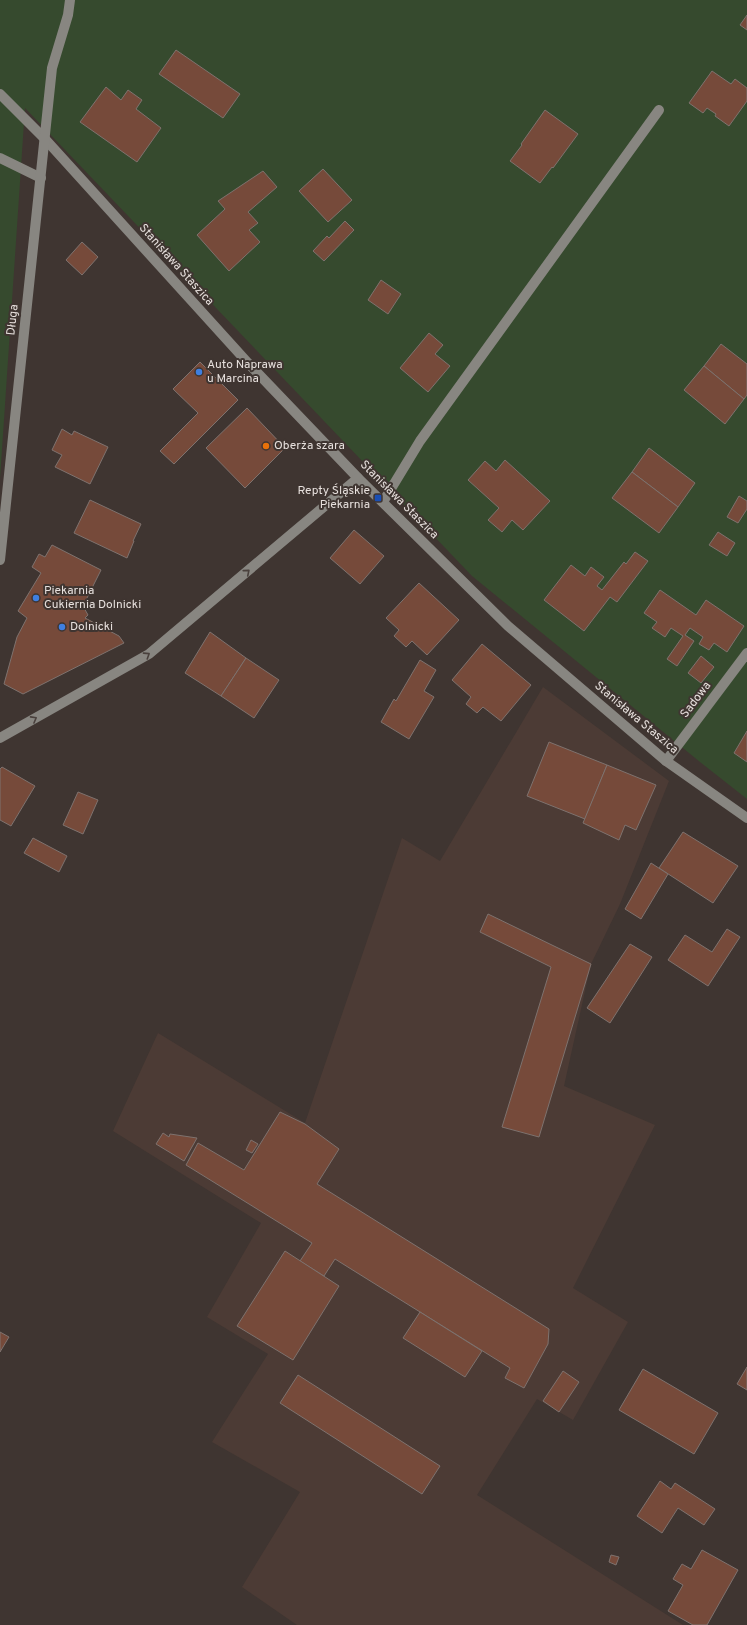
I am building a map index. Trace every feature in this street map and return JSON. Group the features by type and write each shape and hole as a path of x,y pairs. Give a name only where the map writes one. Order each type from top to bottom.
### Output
{"street":[{"name":"Długa","path":"0,560 46,140 52,68 68,14 70,0"},
{"name":"Stanisława Staszica","path":"0,94 46,140 232,346 358,478 508,626 666,761 747,818"},
{"path":"383,502 420,441 659,110"},
{"path":"0,158 41,178"},
{"path":"0,738 149,654 358,478"},
{"name":"Sadowa","path":"666,761 747,654"}],"shaded area":[{"path":"543,687 669,781 620,904 591,964 564,1086 655,1125 573,1288 628,1322 573,1420 537,1399 477,1495 683,1625 297,1625 242,1587 300,1492 212,1442 268,1354 207,1317 261,1223 113,1131 158,1033 305,1123 402,838 440,861"}],"green space":[{"path":"0,0 747,0 747,799 472,576 25,108 0,479"}],"building":[{"path":"747,15 747,30 740,25"},
{"path":"176,50 240,94 223,118 159,74"},
{"path":"712,71 731,84 735,79 747,88 747,101 729,126 707,108 703,113 689,103"},
{"path":"106,87 121,100 128,90 142,100 136,109 161,128 137,162 80,122"},
{"path":"545,110 578,134 540,183 510,161"},
{"path":"323,169 352,200 328,222 299,191"},
{"path":"263,171 277,187 248,212 258,223 249,230 260,242 229,271 197,235 225,209 218,201"},
{"path":"345,221 354,230 324,261 313,251 327,236 329,238"},
{"path":"82,242 98,257 82,275 66,260"},
{"path":"381,280 401,294 388,314 368,300"},
{"path":"429,333 443,345 435,354 450,366 428,392 400,368"},
{"path":"721,344 747,364 747,395 744,399 704,366"},
{"path":"200,362 238,400 174,464 160,451 198,413 173,389"},
{"path":"704,366 744,399 725,424 684,390"},
{"path":"247,408 285,448 245,488 206,448"},
{"path":"62,429 72,435 74,431 108,447 90,484 55,467 62,455 52,450"},
{"path":"649,448 695,483 678,507 632,472"},
{"path":"505,460 550,501 523,530 512,520 502,532 488,520 499,508 468,480 485,461 496,471"},
{"path":"632,472 678,507 659,533 612,498"},
{"path":"739,496 747,501 747,509 738,523 727,517"},
{"path":"90,500 141,524 127,558 74,533"},
{"path":"354,530 384,556 360,584 330,558"},
{"path":"718,532 735,543 727,556 709,545"},
{"name":"Dolnicki","path":"52,545 101,570 83,606 88,615 85,618 119,636 124,643 23,694 4,684 17,637 27,618 18,611 41,573 32,567 39,554 45,557"},
{"path":"635,552 648,561 617,602 610,597 584,631 544,600 571,565 585,576 591,567 604,577 597,586 602,590 624,562 626,564"},
{"path":"419,583 459,620 427,655 412,641 406,647 394,636 399,630 386,618"},
{"path":"660,590 696,615 706,600 744,626 727,652 714,643 709,650 699,644 703,637 690,628 685,635 694,641 677,666 667,659 683,636 671,628 665,637 652,628 657,622 644,613"},
{"path":"210,632 246,658 221,696 185,673"},
{"path":"482,644 531,685 501,721 483,707 477,713 466,704 471,697 452,680"},
{"path":"701,656 714,667 701,683 688,673"},
{"path":"246,658 279,680 254,718 221,696"},
{"path":"420,660 436,670 424,691 434,697 409,739 381,722 394,699 396,701"},
{"path":"747,731 747,762 734,753"},
{"path":"549,742 607,765 585,819 527,796"},
{"path":"607,765 656,785 636,830 625,825 619,840 583,823"},
{"path":"2,767 35,786 11,826 0,820 0,769"},
{"path":"78,792 98,800 83,834 63,825"},
{"path":"683,832 738,866 713,903 659,868"},
{"path":"33,838 67,856 59,872 24,853"},
{"path":"651,863 668,874 641,919 625,909"},
{"path":"488,914 591,964 539,1137 502,1127 551,967 480,932"},
{"path":"727,929 740,937 708,986 668,960 685,935 712,952"},
{"path":"630,944 652,957 610,1023 587,1008"},
{"path":"280,1112 305,1124 339,1149 317,1184 549,1329 548,1344 524,1388 505,1378 510,1368 335,1259 324,1276 300,1261 312,1243 186,1165 198,1143 244,1170"},
{"path":"163,1133 169,1137 170,1134 197,1138 184,1161 156,1144"},
{"path":"251,1140 258,1144 252,1153 246,1150"},
{"path":"285,1251 339,1286 293,1360 237,1326"},
{"path":"420,1312 482,1351 465,1377 403,1338"},
{"path":"0,1332 9,1337 0,1352"},
{"path":"747,1367 747,1390 737,1384"},
{"path":"643,1369 718,1413 694,1454 619,1410"},
{"path":"563,1371 579,1382 559,1412 543,1401"},
{"path":"298,1375 440,1466 422,1494 280,1403"},
{"path":"660,1481 671,1489 675,1483 715,1509 704,1525 678,1508 662,1533 637,1516"},
{"path":"702,1550 738,1570 707,1625 693,1625 668,1611 683,1585 673,1579 682,1564 691,1569"},
{"path":"611,1555 619,1557 616,1565 609,1562"}],"place":[{"name":"Auto Naprawa u Marcina","path":"199,372"},
{"name":"Oberża szara","path":"266,446"},
{"name":"Repty Śląskie Piekarnia","path":"378,498"},
{"name":"Piekarnia Cukiernia Dolnicki","path":"36,598"},
{"name":"Dolnicki","path":"62,627"}]}
